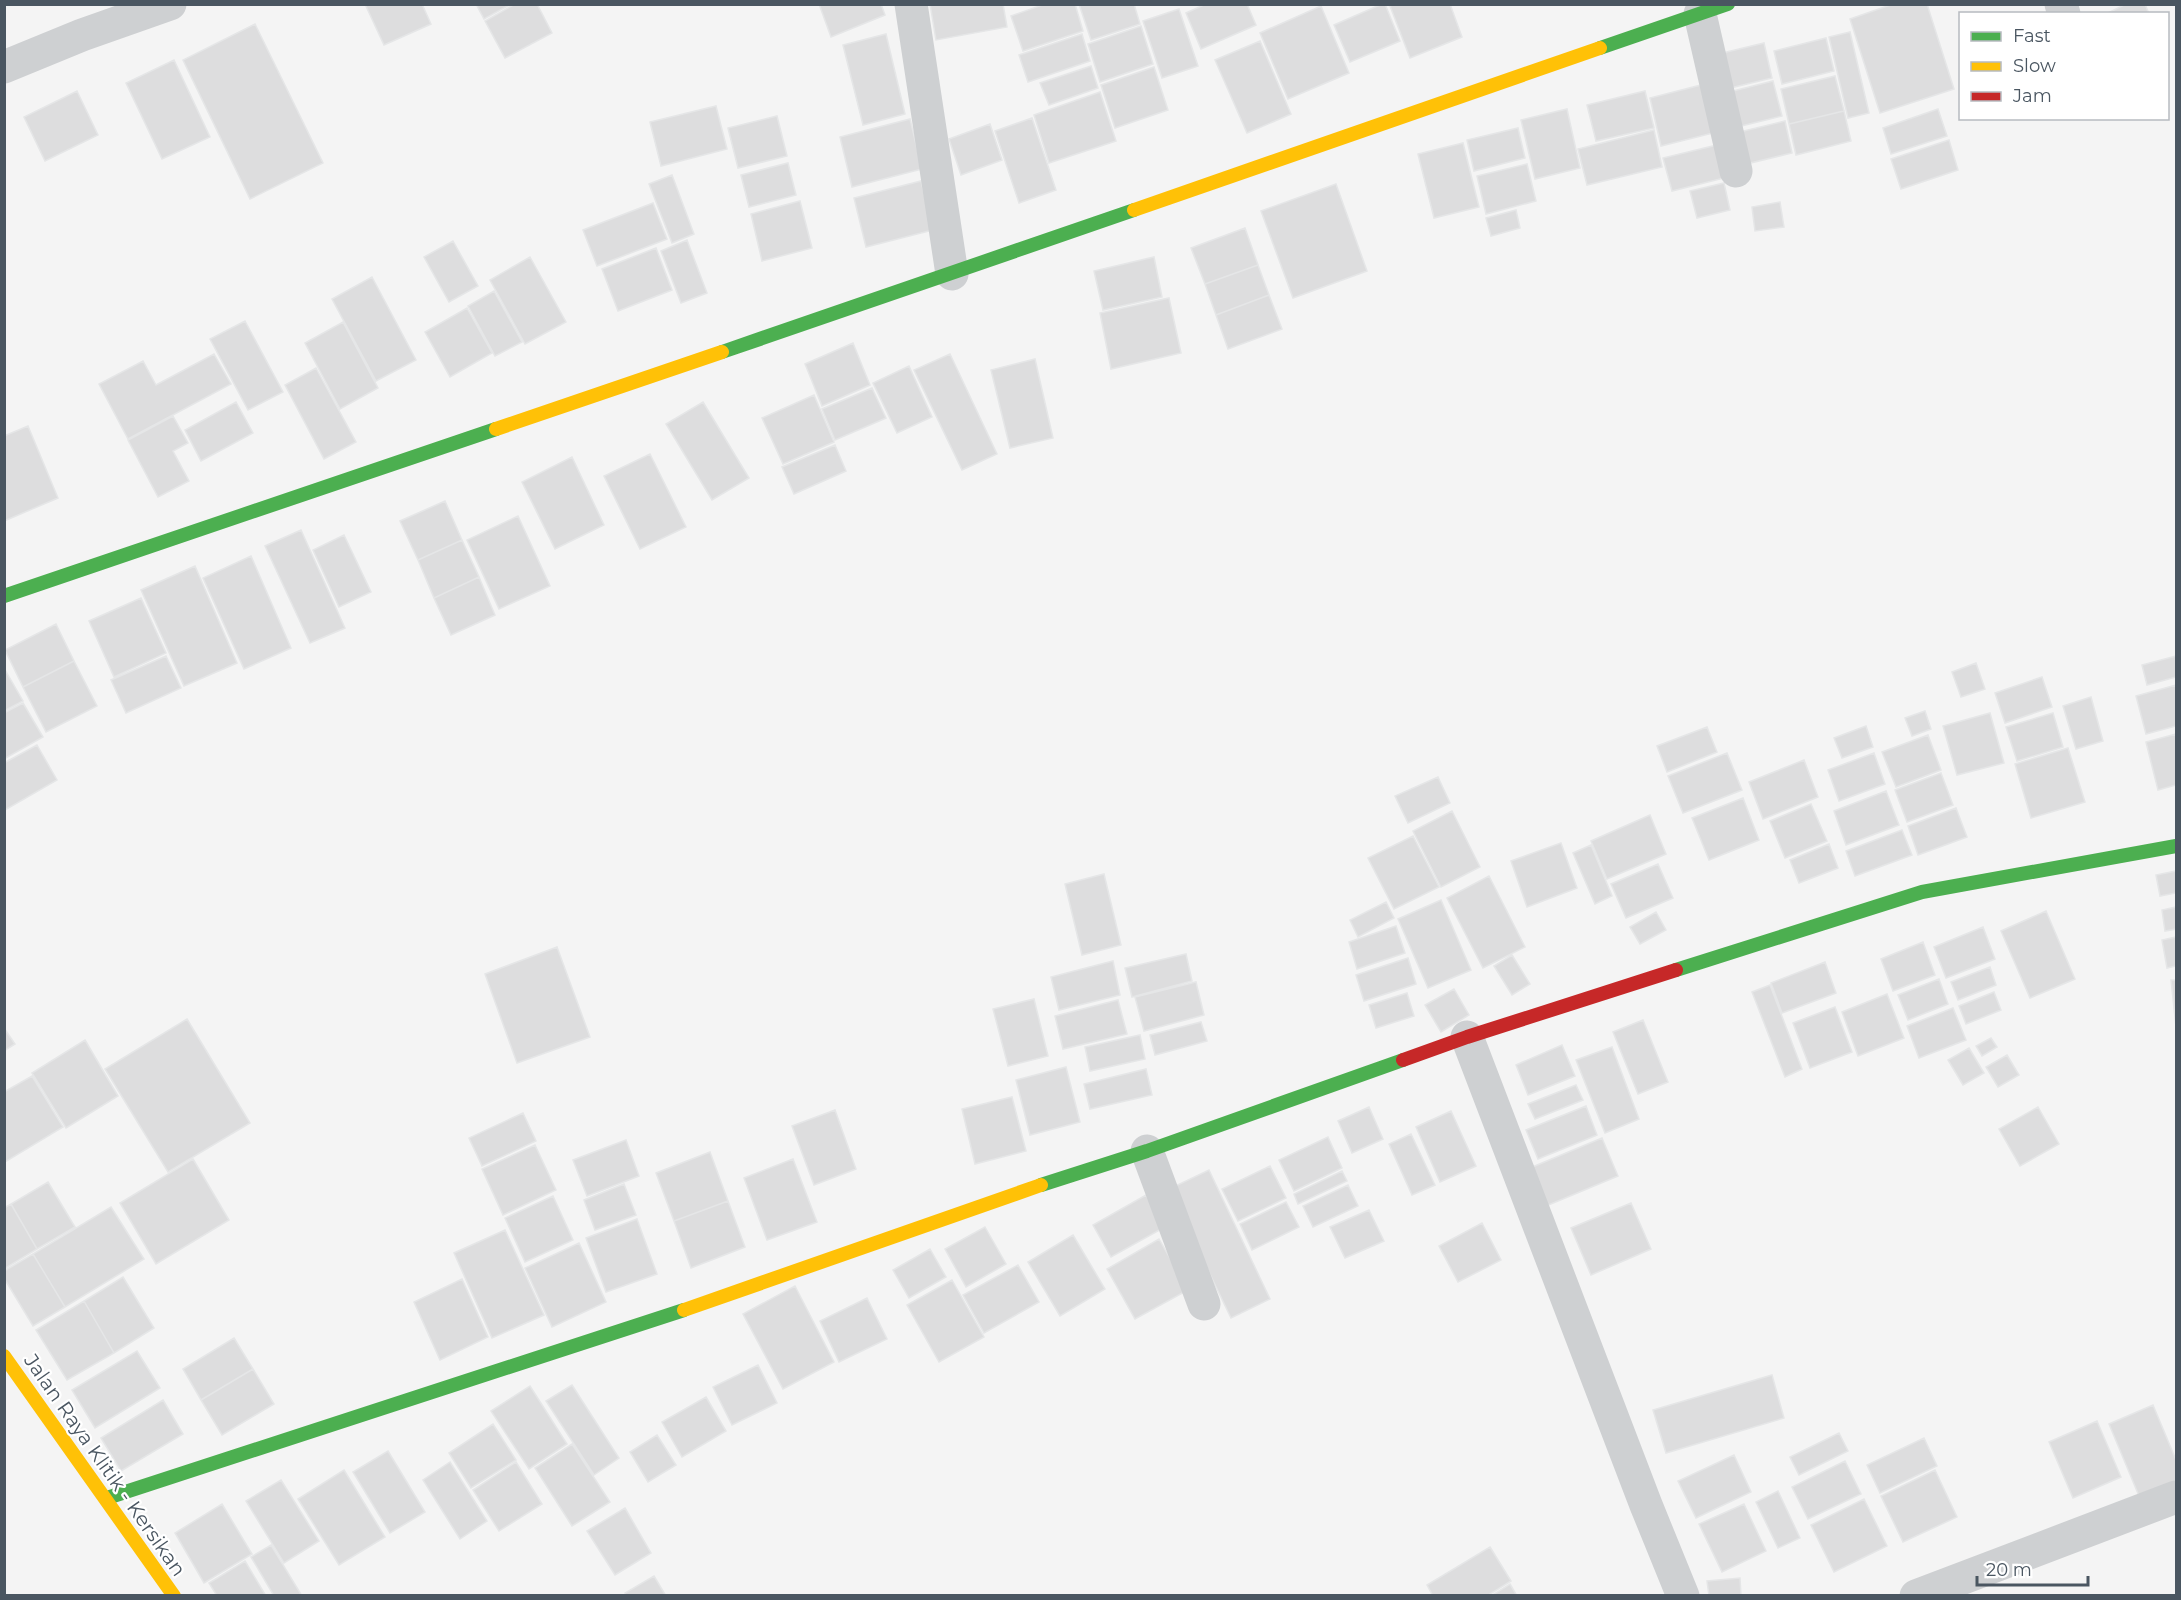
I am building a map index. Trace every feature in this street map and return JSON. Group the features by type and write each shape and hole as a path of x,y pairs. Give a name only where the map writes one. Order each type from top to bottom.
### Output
{"street":[{"path":"4,68 82,35 170,4"},
{"path":"911,4 952,274"},
{"path":"4,596 952,274 1466,93 1714,9 1736,171"},
{"path":"107,1498 633,1328 1052,1181 1147,1151 1467,1037 1922,892 2176,846"},
{"path":"1467,1037 1641,1494 1683,1596"},
{"path":"1147,1151 1204,1304"},
{"name":"Jalan Raya Klitik - Kersikan","path":"4,1356 107,1498 174,1596"},
{"path":"1916,1596 2176,1497"}],"building":[{"path":"365,4 422,4 431,24 384,45"},
{"path":"476,4 511,4 484,19"},
{"path":"515,4 537,4 552,33 505,58 485,21"},
{"path":"819,4 881,4 885,15 831,37"},
{"path":"930,4 1003,4 1007,27 936,40"},
{"path":"1045,4 1075,4 1083,31 1023,51 1011,16"},
{"path":"1079,4 1134,4 1140,24 1091,40"},
{"path":"1206,4 1247,4 1256,25 1201,49 1186,13"},
{"path":"1385,4 1400,41 1350,62 1334,25"},
{"path":"1395,4 1450,4 1462,37 1410,58 1390,6"},
{"path":"1893,4 1927,4 1954,89 1880,113 1850,19"},
{"path":"2126,4 2145,4 2148,12 2110,12"},
{"path":"1321,6 1349,73 1288,99 1260,33"},
{"path":"1179,9 1198,66 1162,78 1143,21"},
{"path":"255,24 323,163 250,199 183,60"},
{"path":"1141,26 1153,64 1100,82 1088,44"},
{"path":"1850,32 1869,113 1848,118 1829,37"},
{"path":"886,34 905,114 863,125 843,45"},
{"path":"1082,34 1090,61 1028,82 1019,55"},
{"path":"1826,38 1834,71 1782,84 1774,51"},
{"path":"1260,41 1291,114 1247,133 1215,60"},
{"path":"1764,43 1772,78 1722,90 1714,55"},
{"path":"174,60 210,137 162,159 126,83"},
{"path":"1091,66 1098,88 1049,105 1040,83"},
{"path":"1154,67 1168,110 1115,128 1101,85"},
{"path":"1835,76 1844,111 1789,124 1781,89"},
{"path":"1773,81 1782,116 1729,129 1721,94"},
{"path":"1701,85 1713,133 1661,146 1650,98"},
{"path":"77,91 98,135 45,161 24,117"},
{"path":"1645,91 1654,128 1596,141 1587,105"},
{"path":"1100,92 1116,141 1049,163 1034,115"},
{"path":"716,106 727,149 661,166 650,122"},
{"path":"1567,109 1580,168 1535,179 1521,120"},
{"path":"1938,109 1947,136 1891,154 1883,128"},
{"path":"1844,111 1851,141 1796,155 1789,124"},
{"path":"777,116 787,156 738,168 728,128"},
{"path":"1032,118 1056,190 1019,203 995,131"},
{"path":"910,119 922,169 852,187 840,137"},
{"path":"1785,121 1792,153 1738,166 1731,134"},
{"path":"990,124 1002,160 961,175 949,139"},
{"path":"1518,128 1525,158 1474,171 1467,140"},
{"path":"1654,130 1662,167 1587,185 1578,149"},
{"path":"1949,140 1958,170 1901,189 1891,159"},
{"path":"1463,143 1479,207 1434,218 1418,154"},
{"path":"1717,145 1724,178 1672,191 1663,158"},
{"path":"788,163 796,195 749,207 741,175"},
{"path":"1527,164 1536,201 1486,214 1477,176"},
{"path":"672,175 694,234 672,243 649,184"},
{"path":"921,181 933,230 866,247 854,198"},
{"path":"1724,183 1730,210 1697,218 1690,191"},
{"path":"1336,184 1367,271 1293,298 1261,211"},
{"path":"800,201 812,248 762,261 751,214"},
{"path":"1780,202 1784,227 1755,231 1752,207"},
{"path":"653,203 667,239 597,266 583,230"},
{"path":"1516,210 1520,228 1491,236 1486,218"},
{"path":"1245,228 1258,265 1205,284 1191,248"},
{"path":"687,240 707,293 681,303 661,251"},
{"path":"453,241 478,286 449,302 424,257"},
{"path":"656,248 672,290 618,311 602,269"},
{"path":"530,257 566,322 525,344 490,280"},
{"path":"1154,257 1162,297 1103,310 1094,271"},
{"path":"1258,265 1269,295 1216,315 1205,284"},
{"path":"372,277 416,360 376,381 332,299"},
{"path":"494,291 522,342 495,356 468,306"},
{"path":"1269,295 1282,329 1228,349 1216,315"},
{"path":"1169,298 1181,353 1111,369 1100,313"},
{"path":"467,308 492,353 450,377 425,332"},
{"path":"245,321 283,392 248,410 210,339"},
{"path":"343,322 378,388 340,409 305,343"},
{"path":"853,343 870,385 822,406 805,364"},
{"path":"214,354 231,384 128,439 99,384 143,361 156,385"},
{"path":"950,354 997,454 962,470 914,370"},
{"path":"1035,359 1053,438 1010,448 991,370"},
{"path":"909,366 932,417 897,433 873,383"},
{"path":"316,368 356,442 324,459 285,385"},
{"path":"872,388 886,418 835,440 822,409"},
{"path":"814,395 834,442 783,464 762,418"},
{"path":"236,402 253,433 201,461 185,430"},
{"path":"703,402 749,478 712,500 666,424"},
{"path":"173,416 188,443 173,451 189,481 158,497 128,440"},
{"path":"28,426 58,498 4,521 4,436"},
{"path":"835,445 846,471 794,494 782,467"},
{"path":"650,454 686,527 640,549 604,476"},
{"path":"572,457 604,525 555,549 522,482"},
{"path":"445,501 462,540 418,560 400,521"},
{"path":"518,516 550,586 499,609 467,540"},
{"path":"301,530 345,628 310,643 265,546"},
{"path":"344,535 371,592 339,607 313,550"},
{"path":"462,540 479,577 434,598 418,560"},
{"path":"251,556 291,648 244,669 203,578"},
{"path":"195,566 237,663 184,686 141,590"},
{"path":"479,577 495,615 451,635 434,598"},
{"path":"141,598 166,653 114,677 89,621"},
{"path":"56,624 74,661 23,687 5,650"},
{"path":"166,656 181,688 126,713 111,680"},
{"path":"2176,656 2176,677 2147,685 2142,665"},
{"path":"74,661 97,706 46,732 23,687"},
{"path":"1976,663 1985,689 1961,697 1952,672"},
{"path":"4,668 23,701 4,711"},
{"path":"2042,677 2052,707 2005,723 1995,693"},
{"path":"2176,685 2176,726 2146,734 2136,696"},
{"path":"2091,697 2103,741 2076,749 2063,706"},
{"path":"23,703 43,737 4,759 4,713"},
{"path":"1925,711 1931,729 1912,736 1905,718"},
{"path":"1990,713 2004,763 1957,775 1943,726"},
{"path":"2053,713 2063,747 2017,761 2006,727"},
{"path":"1866,726 1873,747 1842,758 1834,738"},
{"path":"1707,727 1717,752 1667,772 1657,746"},
{"path":"2176,734 2176,785 2158,790 2146,742"},
{"path":"1928,735 1941,770 1896,787 1882,752"},
{"path":"37,745 57,780 5,810 4,763"},
{"path":"2068,748 2085,802 2031,818 2015,764"},
{"path":"1727,753 1742,790 1683,813 1668,776"},
{"path":"1874,753 1885,784 1839,801 1828,770"},
{"path":"1804,760 1818,797 1763,819 1749,782"},
{"path":"1941,773 1953,805 1907,822 1895,790"},
{"path":"1438,777 1450,803 1408,823 1395,796"},
{"path":"1886,791 1899,825 1846,845 1834,811"},
{"path":"1743,798 1759,840 1709,860 1692,818"},
{"path":"1811,804 1827,841 1785,858 1770,821"},
{"path":"1956,808 1967,837 1918,855 1908,826"},
{"path":"1452,811 1480,867 1441,887 1413,831"},
{"path":"1650,815 1666,854 1607,879 1591,841"},
{"path":"1902,830 1912,855 1855,876 1846,851"},
{"path":"1413,836 1439,887 1394,909 1368,858"},
{"path":"1561,843 1577,888 1527,907 1511,861"},
{"path":"1829,844 1838,868 1799,883 1790,860"},
{"path":"1591,845 1612,896 1595,904 1573,853"},
{"path":"1658,864 1673,898 1626,918 1611,884"},
{"path":"2176,871 2176,893 2160,896 2156,875"},
{"path":"1104,874 1121,945 1082,955 1065,884"},
{"path":"1489,876 1525,947 1483,968 1447,898"},
{"path":"1441,900 1471,970 1428,988 1398,919"},
{"path":"1386,902 1394,918 1358,937 1350,920"},
{"path":"2176,907 2176,929 2165,931 2162,910"},
{"path":"2046,911 2075,979 2030,998 2001,931"},
{"path":"1656,912 1666,930 1640,944 1630,927"},
{"path":"1396,926 1405,953 1357,969 1349,942"},
{"path":"1983,927 1995,959 1946,978 1934,947"},
{"path":"2176,937 2176,966 2167,968 2162,940"},
{"path":"1923,942 1935,975 1893,991 1881,959"},
{"path":"557,947 590,1037 517,1063 485,974"},
{"path":"1186,954 1192,981 1132,997 1125,968"},
{"path":"1512,955 1530,984 1512,995 1494,966"},
{"path":"1408,958 1416,984 1364,1001 1356,975"},
{"path":"1113,961 1120,995 1059,1010 1051,977"},
{"path":"1825,962 1836,993 1782,1013 1771,983"},
{"path":"1990,967 1996,985 1958,1000 1951,982"},
{"path":"1939,979 1948,1004 1908,1020 1898,995"},
{"path":"2171,980 2176,980 2176,1027"},
{"path":"1196,982 1204,1015 1144,1031 1135,997"},
{"path":"1770,985 1802,1069 1785,1077 1752,992"},
{"path":"1454,989 1469,1015 1441,1032 1425,1005"},
{"path":"1994,992 2001,1010 1966,1024 1959,1006"},
{"path":"1407,993 1414,1016 1376,1028 1369,1005"},
{"path":"1887,994 1904,1038 1858,1056 1842,1012"},
{"path":"1034,999 1048,1056 1008,1066 993,1009"},
{"path":"1118,1000 1127,1034 1063,1049 1055,1016"},
{"path":"1835,1007 1852,1052 1810,1068 1793,1023"},
{"path":"1953,1008 1966,1040 1919,1058 1907,1026"},
{"path":"187,1019 250,1123 168,1172 105,1069"},
{"path":"1643,1020 1668,1082 1638,1094 1613,1032"},
{"path":"1201,1022 1207,1041 1155,1055 1150,1035"},
{"path":"4,1028 15,1044 4,1051"},
{"path":"1140,1035 1145,1059 1090,1071 1085,1047"},
{"path":"1991,1038 1997,1047 1982,1056 1976,1046"},
{"path":"85,1040 118,1096 66,1128 32,1073"},
{"path":"1562,1045 1575,1076 1528,1095 1516,1065"},
{"path":"1612,1047 1639,1119 1605,1133 1576,1060"},
{"path":"1969,1048 1984,1073 1963,1085 1948,1060"},
{"path":"2007,1055 2019,1075 1998,1087 1986,1067"},
{"path":"1066,1067 1080,1122 1030,1135 1016,1080"},
{"path":"1146,1069 1152,1095 1090,1109 1084,1084"},
{"path":"32,1076 63,1127 5,1162 4,1092"},
{"path":"1576,1085 1583,1100 1535,1119 1528,1104"},
{"path":"1012,1097 1026,1151 975,1164 962,1109"},
{"path":"1586,1106 1597,1135 1538,1159 1526,1130"},
{"path":"1369,1107 1383,1139 1352,1153 1338,1121"},
{"path":"2038,1107 2059,1144 2020,1166 1999,1129"},
{"path":"835,1110 856,1169 814,1185 792,1126"},
{"path":"1451,1111 1476,1166 1440,1182 1416,1127"},
{"path":"523,1113 536,1141 482,1166 469,1138"},
{"path":"1411,1134 1435,1185 1412,1195 1389,1144"},
{"path":"1328,1137 1342,1168 1294,1191 1279,1160"},
{"path":"1602,1138 1618,1176 1546,1206 1530,1168"},
{"path":"626,1140 639,1176 587,1196 573,1160"},
{"path":"535,1145 556,1190 503,1215 482,1169"},
{"path":"710,1152 728,1201 674,1221 656,1173"},
{"path":"193,1159 229,1220 156,1264 120,1203"},
{"path":"793,1159 817,1222 767,1240 744,1178"},
{"path":"1270,1166 1286,1198 1238,1221 1222,1189"},
{"path":"1209,1170 1270,1299 1231,1318 1169,1189"},
{"path":"1342,1171 1347,1181 1298,1204 1294,1194"},
{"path":"48,1182 75,1227 37,1249 11,1204"},
{"path":"624,1184 636,1215 595,1230 584,1200"},
{"path":"1348,1185 1358,1206 1313,1227 1303,1206"},
{"path":"1146,1195 1165,1227 1111,1257 1093,1225"},
{"path":"553,1196 573,1240 525,1262 505,1218"},
{"path":"728,1201 745,1247 691,1268 674,1221"},
{"path":"1286,1202 1299,1227 1252,1250 1240,1224"},
{"path":"1631,1203 1651,1249 1591,1275 1571,1228"},
{"path":"11,1204 37,1249 4,1269 4,1208"},
{"path":"111,1207 144,1259 65,1307 33,1254"},
{"path":"1369,1210 1384,1241 1345,1258 1330,1227"},
{"path":"637,1219 657,1274 606,1292 586,1238"},
{"path":"1482,1223 1501,1260 1458,1282 1439,1246"},
{"path":"985,1227 1006,1264 966,1287 945,1249"},
{"path":"505,1230 544,1315 492,1338 454,1253"},
{"path":"1073,1235 1105,1289 1060,1316 1028,1262"},
{"path":"1159,1239 1188,1290 1135,1319 1107,1269"},
{"path":"579,1243 606,1302 552,1327 525,1268"},
{"path":"930,1249 946,1277 909,1298 893,1270"},
{"path":"33,1254 65,1307 33,1326 4,1278 4,1271"},
{"path":"1018,1265 1039,1302 984,1333 963,1295"},
{"path":"123,1277 154,1328 114,1353 84,1301"},
{"path":"462,1279 488,1337 440,1360 414,1302"},
{"path":"952,1280 984,1337 939,1362 907,1305"},
{"path":"795,1286 834,1362 783,1389 743,1314"},
{"path":"867,1298 887,1339 839,1362 820,1321"},
{"path":"84,1301 114,1353 67,1380 36,1330"},
{"path":"234,1338 253,1369 201,1400 183,1369"},
{"path":"137,1351 160,1388 95,1428 72,1390"},
{"path":"758,1365 777,1403 732,1425 713,1387"},
{"path":"253,1369 274,1404 222,1435 201,1400"},
{"path":"1772,1375 1784,1418 1666,1453 1653,1410"},
{"path":"572,1385 619,1458 594,1475 546,1401"},
{"path":"530,1386 567,1444 529,1469 491,1411"},
{"path":"706,1397 726,1431 682,1457 662,1422"},
{"path":"163,1400 183,1434 121,1471 101,1438"},
{"path":"2153,1405 2176,1460 2176,1481 2139,1496 2109,1424"},
{"path":"2097,1421 2121,1477 2073,1498 2049,1442"},
{"path":"493,1424 516,1460 471,1488 449,1453"},
{"path":"1839,1433 1848,1451 1799,1475 1790,1457"},
{"path":"657,1435 676,1465 648,1482 630,1452"},
{"path":"1924,1438 1937,1466 1880,1493 1867,1465"},
{"path":"572,1444 610,1502 572,1526 535,1468"},
{"path":"388,1451 425,1512 390,1533 353,1472"},
{"path":"1734,1455 1751,1492 1696,1518 1678,1481"},
{"path":"1845,1461 1861,1494 1808,1519 1792,1487"},
{"path":"450,1462 487,1521 460,1539 423,1480"},
{"path":"516,1462 542,1504 499,1531 473,1490"},
{"path":"344,1470 385,1537 339,1565 298,1499"},
{"path":"1935,1470 1957,1517 1903,1542 1881,1496"},
{"path":"281,1480 319,1541 284,1563 246,1501"},
{"path":"1778,1491 1800,1538 1778,1548 1756,1502"},
{"path":"1864,1499 1887,1546 1834,1572 1811,1525"},
{"path":"222,1504 252,1554 204,1583 175,1533"},
{"path":"1744,1504 1766,1551 1722,1572 1699,1524"},
{"path":"625,1508 651,1553 615,1575 587,1531"},
{"path":"271,1545 302,1596 274,1596 251,1557"},
{"path":"1490,1547 1511,1581 1487,1596 1433,1596 1427,1585"},
{"path":"245,1561 266,1596 217,1596 209,1583"},
{"path":"654,1576 666,1596 626,1596 625,1593"},
{"path":"1740,1578 1741,1596 1709,1596 1707,1581"},
{"path":"1510,1584 1517,1596 1491,1596"}],"traffic: fast":[{"path":"1600,48 1728,4"},
{"path":"722,352 1134,210"},
{"path":"4,596 496,429"},
{"path":"1676,970 1922,892 2176,846"},
{"path":"1041,1185 1147,1151 1403,1060"},
{"path":"107,1498 684,1310"}],"traffic: slow":[{"path":"1134,210 1600,48"},
{"path":"496,429 722,352"},
{"path":"684,1310 1041,1185"},
{"path":"4,1356 174,1596"}],"traffic: jam":[{"path":"1403,1060 1467,1037 1676,970"}]}
